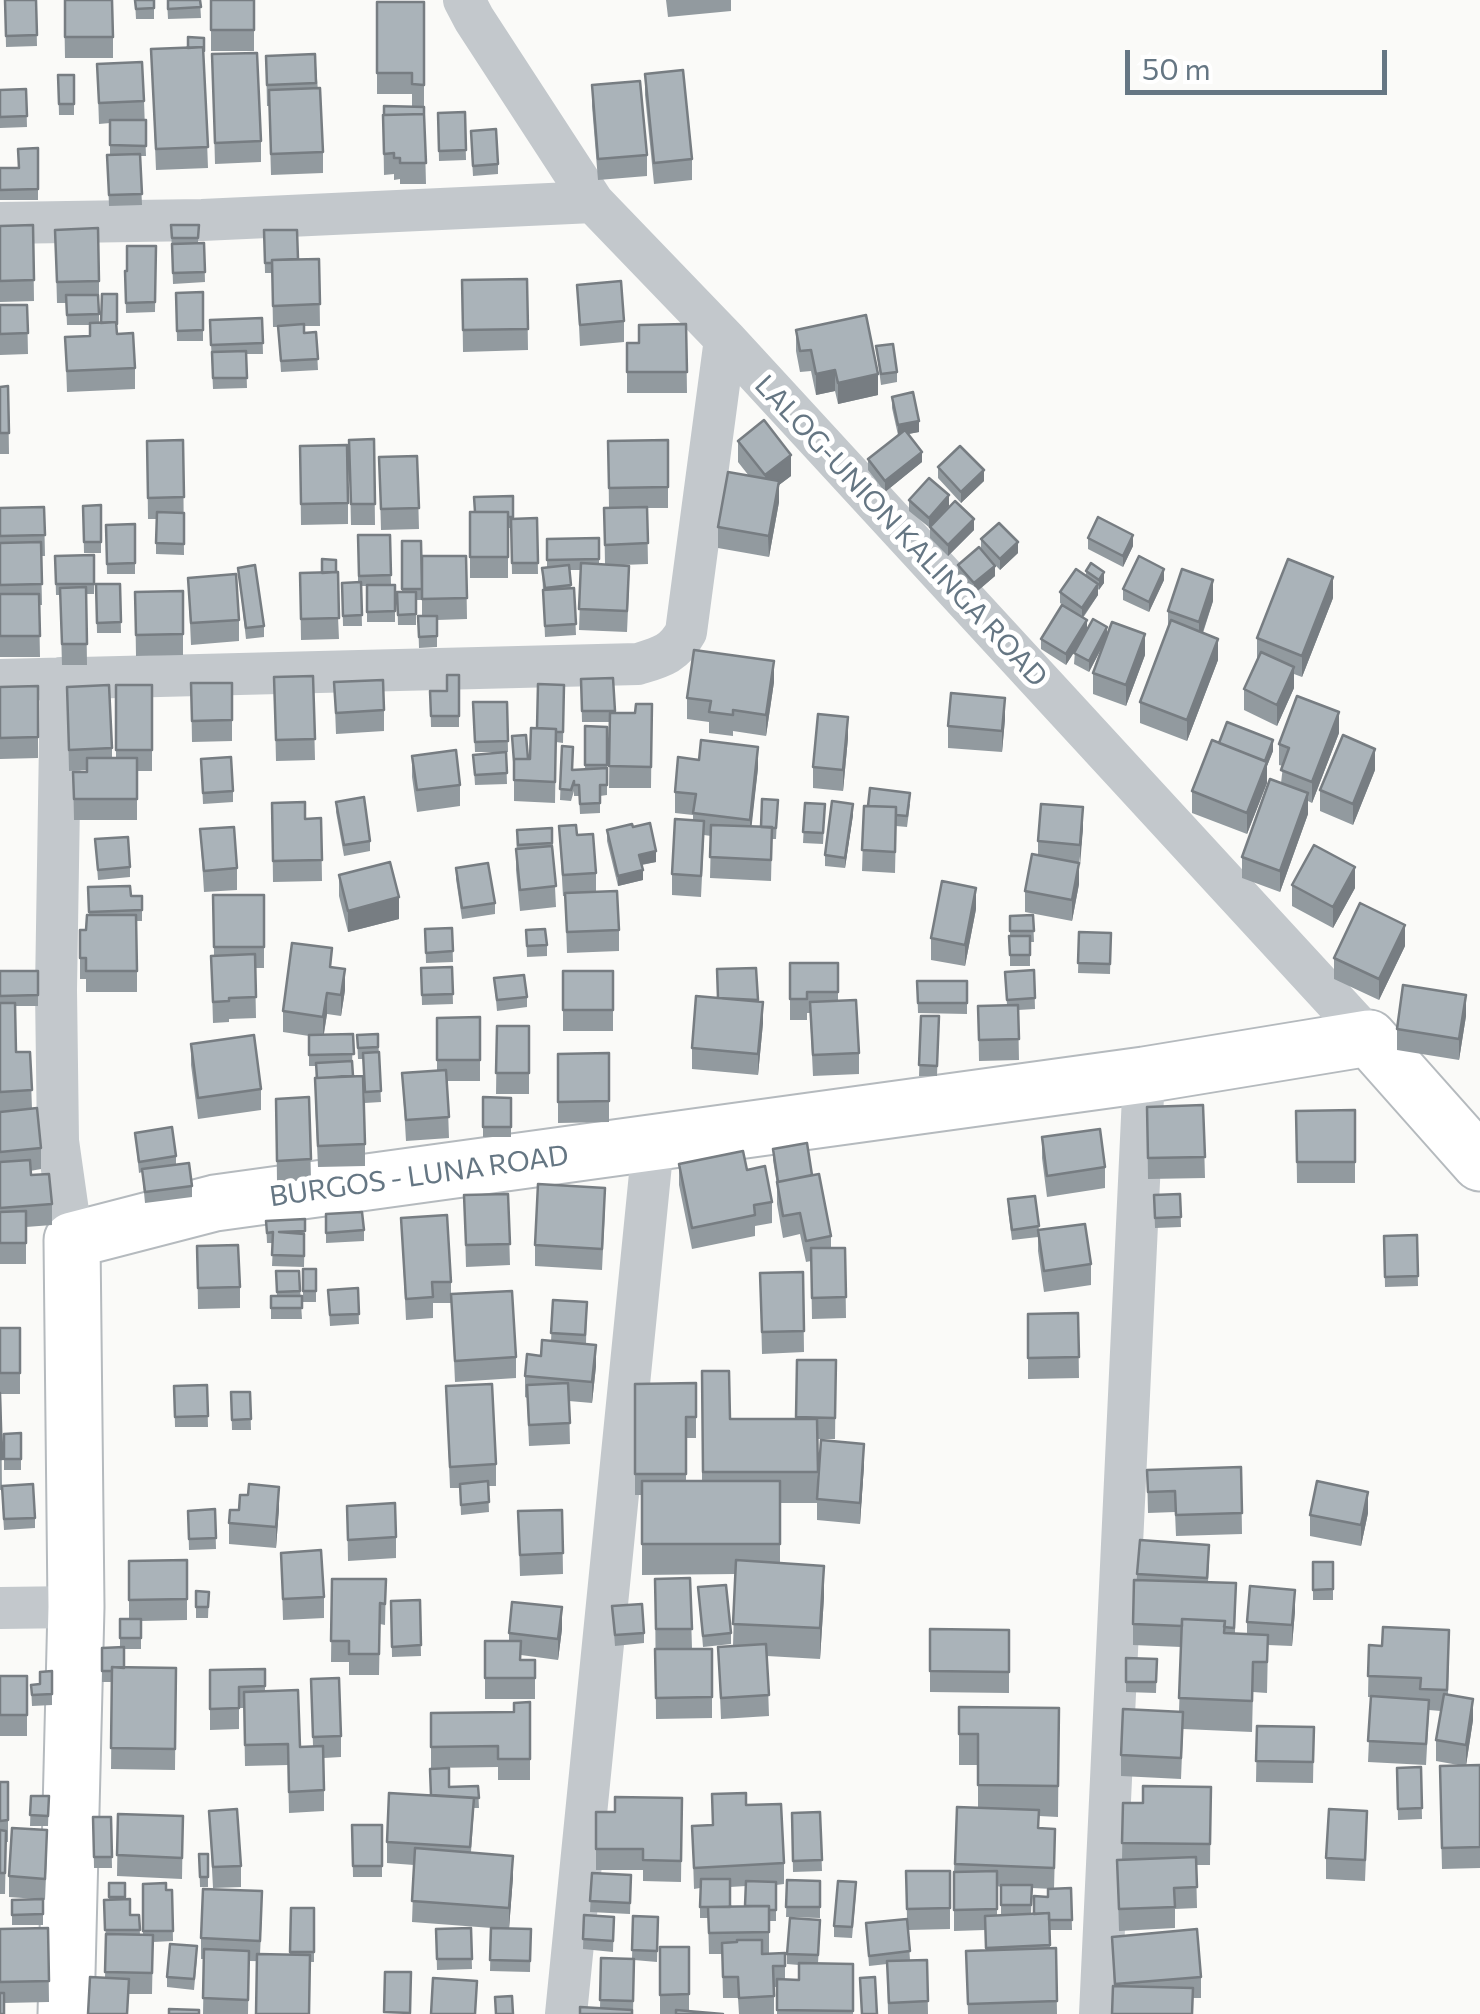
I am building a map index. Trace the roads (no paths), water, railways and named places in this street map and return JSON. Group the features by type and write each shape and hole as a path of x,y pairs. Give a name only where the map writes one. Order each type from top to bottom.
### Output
{"main road":[{"name":"BURGOS - LUNA ROAD","path":"72,1240 215,1203 1144,1075 1368,1038"},
{"path":"1368,1038 1480,1163"},
{"path":"66,2014 76,1608 72,1240"}],"street":[{"name":"LALOG-UNION KALINGA ROAD","path":"464,0 594,202 725,339 1368,1038"},
{"path":"0,223 202,220 594,202"},
{"path":"0,680 638,664 660,657 678,646 686,632 725,339"},
{"path":"61,678 58,1141 72,1240"},
{"path":"1100,2014 1144,1075"},
{"path":"566,2014 653,1144"},
{"path":"0,1608 76,1608"}]}
